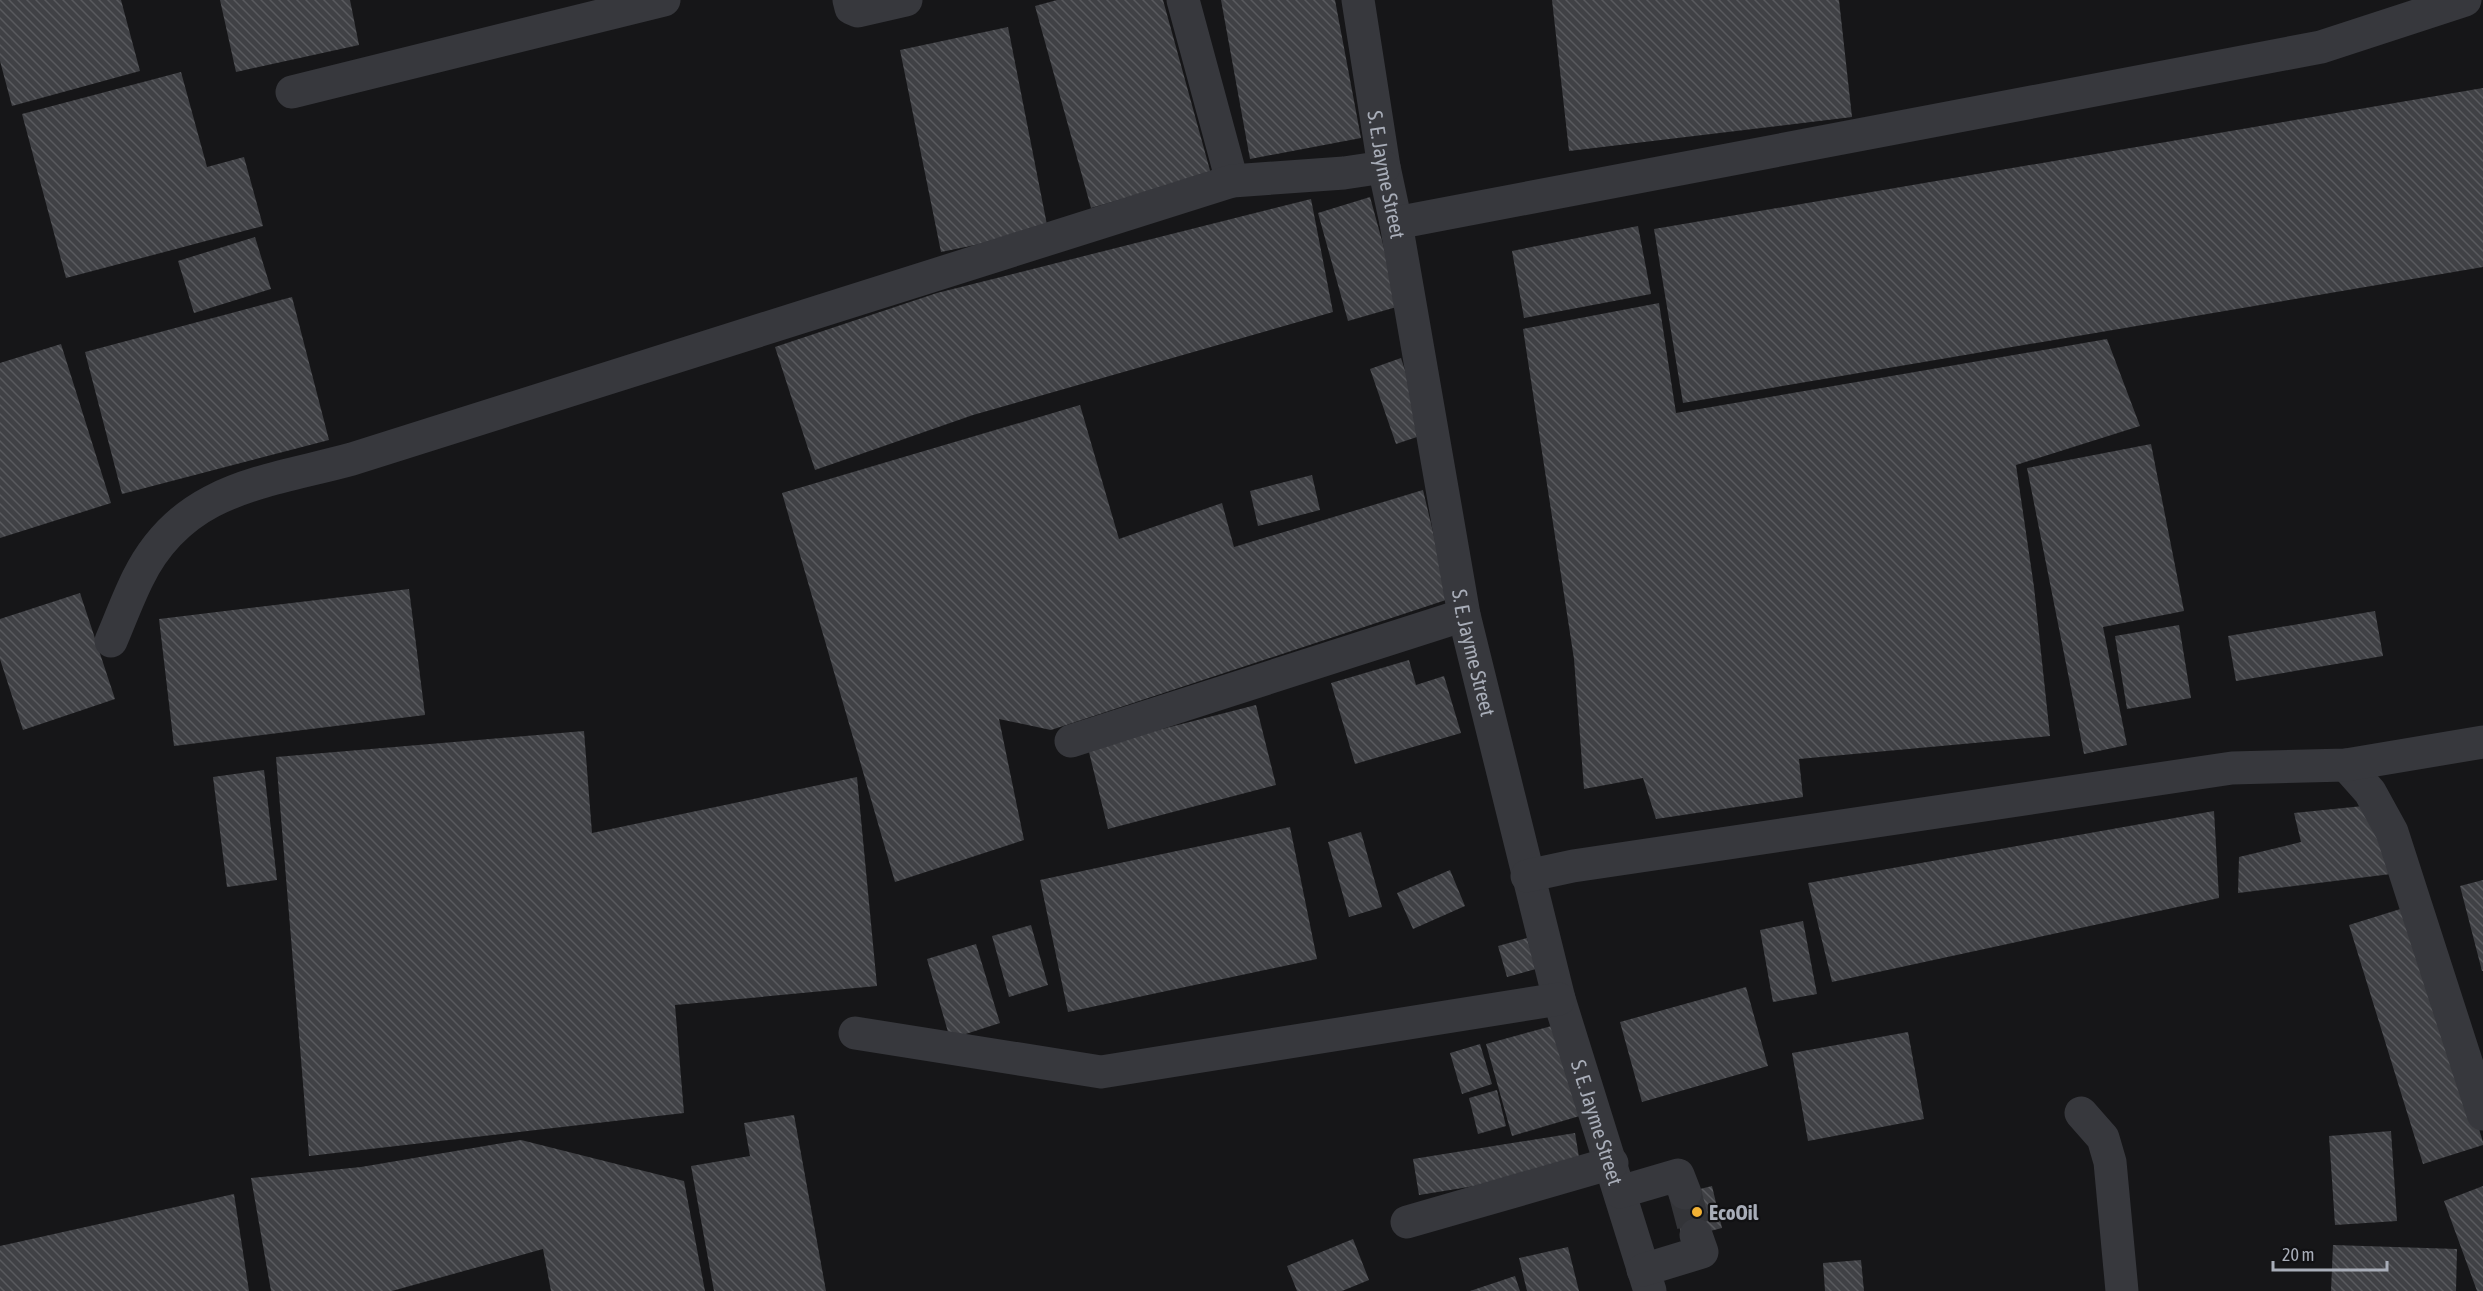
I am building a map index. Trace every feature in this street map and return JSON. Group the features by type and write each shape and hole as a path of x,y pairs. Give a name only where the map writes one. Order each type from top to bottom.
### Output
{"street":[{"path":"292,92 664,0"},
{"path":"849,0 851,8 858,11 906,0"},
{"path":"1183,0 1232,181"},
{"name":"S. E. Jayme Street","path":"1358,0 1384,167 1396,223 1464,615 1559,999 1647,1280"},
{"path":"1396,223 2321,47 2465,0"},
{"path":"111,641 138,577 160,543 183,518 222,494 352,459 1232,181 1344,173 1384,167"},
{"path":"1071,741 1464,615"},
{"path":"1527,876 1573,866 2232,768 2346,765 2483,742"},
{"path":"2346,765 2370,792 2392,832 2483,1114"},
{"path":"855,1033 1101,1072 1559,999"},
{"path":"2081,1113 2103,1138 2110,1162 2122,1291"},
{"path":"1407,1222 1616,1178 1678,1175 1684,1193"},
{"path":"1647,1280 1702,1252 1696,1234"}],"building":[{"path":"0,0 121,0 140,71 12,106 0,61"},
{"path":"220,0 350,0 359,45 236,72"},
{"path":"1057,0 1163,0 1211,174 1091,208 1035,6"},
{"path":"1221,0 1335,0 1361,138 1250,159"},
{"path":"1552,0 1839,0 1852,117 1569,151"},
{"path":"1008,27 1048,230 941,252 900,50"},
{"path":"181,72 207,167 244,157 263,226 66,278 22,114"},
{"path":"2483,88 2483,267 1683,403 1654,229"},
{"path":"1370,197 1400,306 1348,321 1318,213"},
{"path":"1311,199 1333,312 973,415 815,470 775,347 937,293"},
{"path":"1638,226 1651,294 1524,318 1512,251"},
{"path":"255,237 271,289 194,313 178,261"},
{"path":"292,297 329,440 122,494 85,352"},
{"path":"1659,303 1676,413 2107,339 2140,426 2016,465 2034,587 2050,736 1799,759 1803,797 1656,819 1643,778 1584,789 1574,659 1523,329"},
{"path":"61,344 111,503 0,538 0,363"},
{"path":"1401,358 1426,434 1396,444 1370,369"},
{"path":"1080,405 1119,539 1222,503 1234,547 1423,490 1449,599 1051,730 999,719 1024,840 895,882 782,493"},
{"path":"2151,444 2184,611 2103,627 2127,745 2084,754 2027,468"},
{"path":"1312,475 1320,510 1258,526 1250,491"},
{"path":"409,589 425,715 174,746 159,619"},
{"path":"80,593 115,699 23,730 0,659 0,619"},
{"path":"2375,611 2383,656 2236,681 2228,636"},
{"path":"2179,625 2191,698 2127,709 2115,636"},
{"path":"1409,660 1416,685 1444,676 1461,733 1355,764 1331,683"},
{"path":"1256,705 1276,785 1108,829 1088,748"},
{"path":"584,731 592,833 857,777 877,986 675,1005 684,1113 309,1156 276,757"},
{"path":"264,770 277,880 227,887 213,777"},
{"path":"2373,805 2391,874 2238,893 2239,857 2301,842 2294,813"},
{"path":"2214,811 2219,898 1832,982 1808,883"},
{"path":"1290,827 1317,959 1068,1012 1040,880"},
{"path":"1361,832 1382,907 1349,917 1328,842"},
{"path":"1450,870 1465,906 1413,929 1397,893"},
{"path":"2483,880 2483,971 2482,971 2460,886"},
{"path":"2410,906 2483,1142 2483,1145 2423,1164 2349,925"},
{"path":"1803,921 1817,994 1773,1002 1760,930"},
{"path":"1031,925 1048,985 1009,997 992,936"},
{"path":"1527,938 1536,969 1507,977 1498,946"},
{"path":"976,944 1000,1023 950,1039 927,959"},
{"path":"1746,987 1768,1066 1642,1102 1620,1022"},
{"path":"1559,1024 1583,1115 1512,1136 1486,1044"},
{"path":"1908,1032 1924,1119 1808,1141 1792,1053"},
{"path":"1480,1044 1492,1084 1462,1094 1450,1053"},
{"path":"1497,1090 1506,1126 1478,1134 1469,1098"},
{"path":"794,1115 826,1291 714,1291 691,1166 750,1156 744,1123"},
{"path":"2391,1131 2397,1221 2335,1225 2329,1136"},
{"path":"1575,1133 1581,1169 1419,1195 1413,1159"},
{"path":"521,1140 684,1181 705,1291 551,1291 543,1249 392,1291 271,1291 251,1178 361,1167"},
{"name":"EcoOil","path":"1712,1186 1722,1228 1682,1238 1672,1196"},
{"path":"2483,1186 2483,1291 2477,1291 2444,1201"},
{"path":"234,1194 249,1291 0,1291 0,1246"},
{"path":"1353,1239 1369,1280 1342,1291 1297,1291 1287,1266"},
{"path":"2333,1245 2457,1249 2456,1291 2331,1291"},
{"path":"1568,1247 1579,1291 1527,1291 1519,1258"},
{"path":"1861,1260 1864,1291 1825,1291 1823,1263"},
{"path":"1515,1276 1520,1291 1470,1291"}],"tunnel":[{"path":"1685,1193 1696,1235"}],"place":[{"name":"EcoOil","path":"1697,1212"}]}
